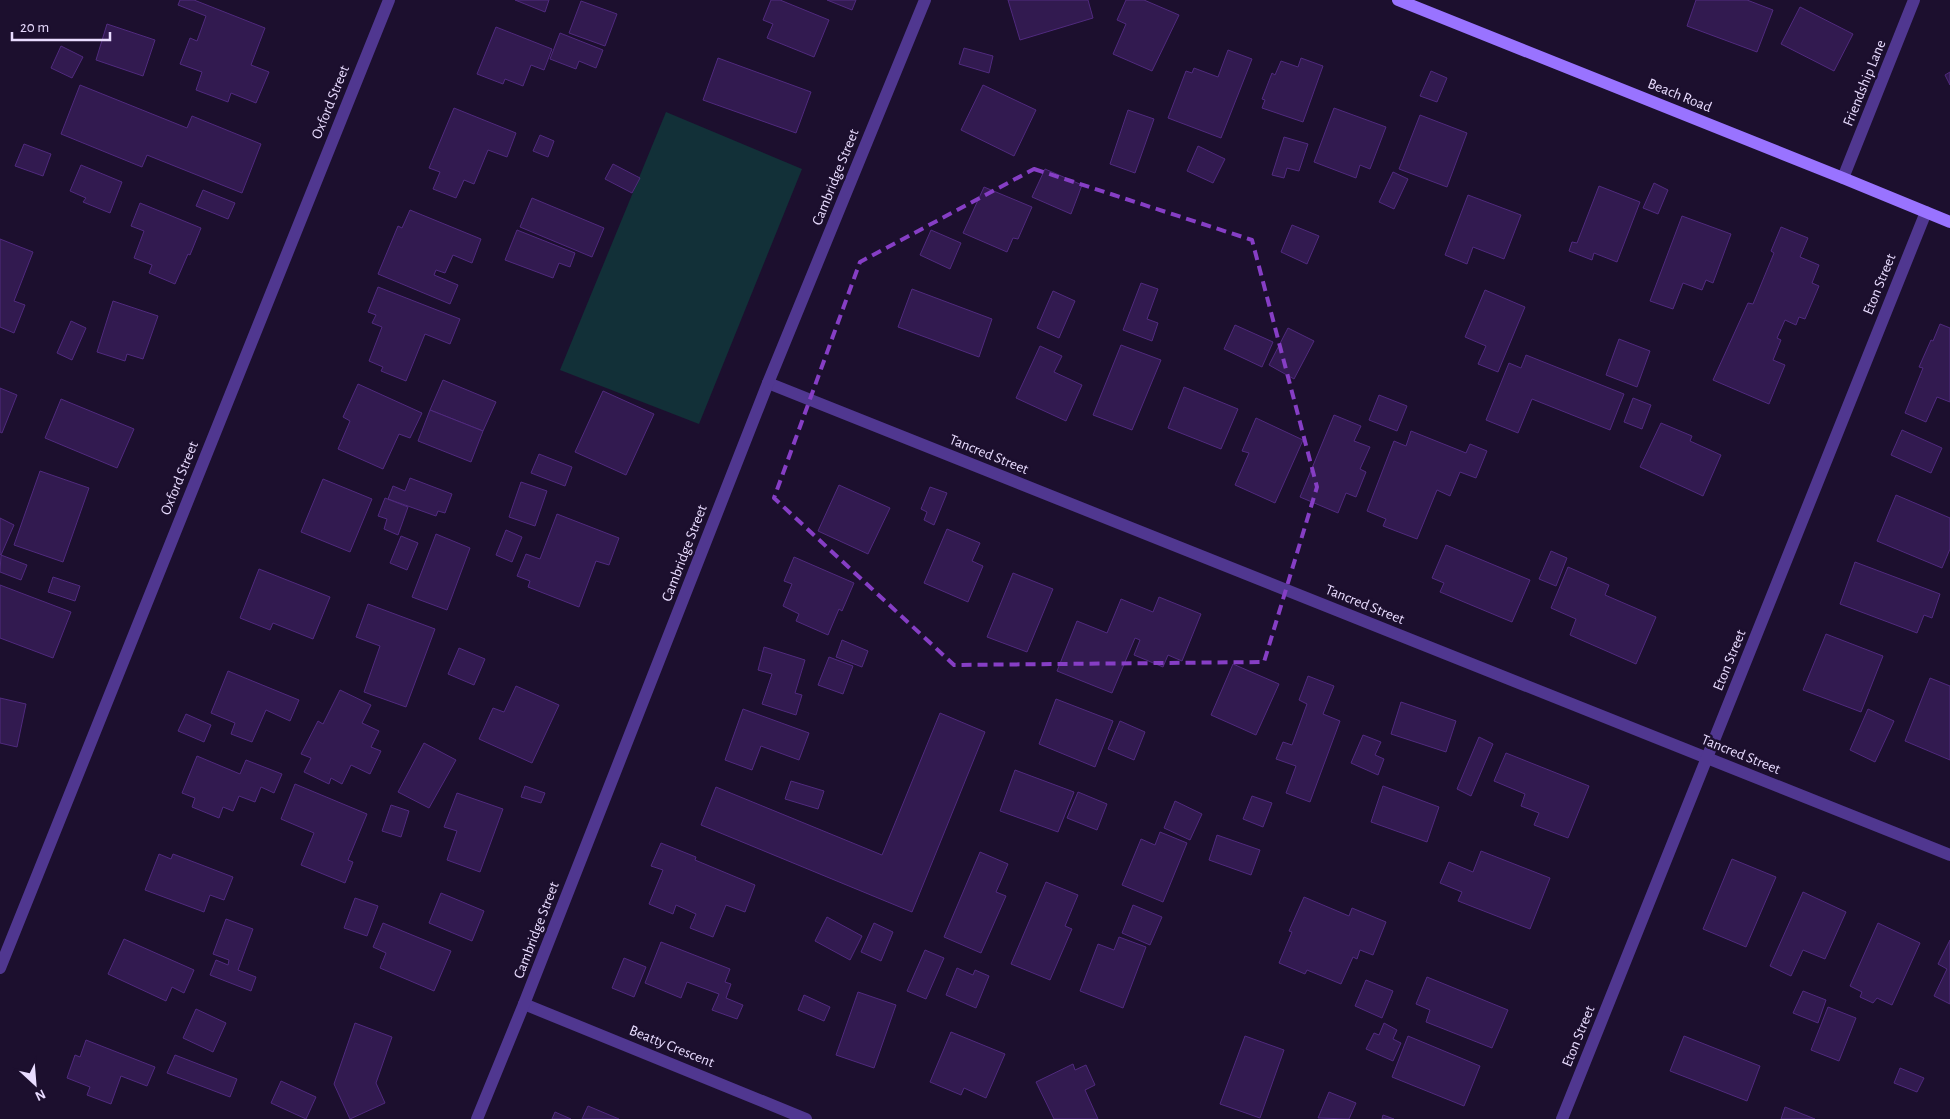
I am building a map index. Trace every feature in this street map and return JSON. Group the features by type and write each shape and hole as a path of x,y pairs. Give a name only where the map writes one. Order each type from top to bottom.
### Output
{"street":[{"name":"Oxford Street","path":"0,968 388,0"},
{"name":"Cambridge Street","path":"477,1119 768,383 925,0"},
{"name":"Beach Road","path":"1398,0 1950,222"},
{"name":"Friendship Lane","path":"1843,178 1914,0"},
{"name":"Eton Street","path":"1562,1119 1926,212"},
{"name":"Tancred Street","path":"768,383 1950,855"},
{"name":"Beatty Crescent","path":"524,1004 806,1119"}],"highlighted area":[{"path":"1034,169 1252,240 1317,487 1264,662 954,665 774,498 860,262"}],"shaded area":[{"path":"666,112 802,169 699,424 560,370"}],"building":[{"path":"180,0 194,0 265,28 251,65 269,72 256,103 231,93 228,102 196,90 202,72 180,64 190,38 197,41 206,16 178,5"},
{"path":"515,0 549,0 545,12"},
{"path":"771,0 780,0 829,20 814,57 767,38 773,24 763,20"},
{"path":"827,0 856,0 852,10"},
{"path":"1008,0 1088,0 1093,18 1020,40"},
{"path":"1126,0 1144,0 1179,15 1152,71 1113,54 1126,24 1117,20"},
{"path":"1696,0 1747,0 1773,10 1757,52 1687,26"},
{"path":"581,1 617,14 605,46 569,33"},
{"path":"1800,7 1853,34 1834,71 1781,44"},
{"path":"107,24 155,40 143,76 96,60"},
{"path":"496,27 552,49 544,70 531,65 523,86 505,79 503,84 477,74"},
{"path":"560,33 603,50 596,68 579,61 576,69 550,59"},
{"path":"61,46 83,57 72,78 51,68"},
{"path":"964,48 993,56 989,73 959,64"},
{"path":"1228,50 1252,59 1221,138 1168,118 1186,71 1192,73 1194,68 1218,77"},
{"path":"718,58 811,92 796,133 703,100"},
{"path":"1301,58 1323,66 1303,122 1262,108 1265,100 1262,99 1272,73 1275,75 1281,61 1298,67"},
{"path":"1431,71 1447,78 1437,102 1420,96"},
{"path":"1950,72 1950,85 1945,75"},
{"path":"80,85 187,128 192,116 261,144 242,193 147,155 142,167 61,134"},
{"path":"983,85 1036,110 1014,156 961,130"},
{"path":"454,108 516,133 507,157 488,150 474,184 464,180 456,198 433,189 440,172 429,168"},
{"path":"1334,108 1386,127 1370,169 1360,165 1356,178 1314,162"},
{"path":"1128,110 1154,119 1135,173 1110,164"},
{"path":"1420,115 1467,133 1447,187 1399,169"},
{"path":"540,135 554,141 548,157 533,151"},
{"path":"1284,137 1308,144 1299,171 1287,168 1284,178 1272,175"},
{"path":"24,144 51,154 43,176 15,166"},
{"path":"1198,146 1225,159 1213,183 1187,171"},
{"path":"613,164 640,178 632,193 605,179"},
{"path":"81,165 122,182 110,213 83,202 86,198 70,191"},
{"path":"1045,169 1082,185 1071,214 1032,197"},
{"path":"1393,172 1408,179 1394,209 1379,202"},
{"path":"1654,183 1668,190 1658,214 1643,208"},
{"path":"1599,186 1640,202 1617,262 1594,253 1592,260 1569,251 1572,242 1577,243"},
{"path":"984,187 1032,207 1018,239 1013,238 1007,252 963,233"},
{"path":"203,190 235,203 228,219 196,206"},
{"path":"1468,195 1521,215 1504,259 1473,247 1467,264 1445,255"},
{"path":"532,198 604,228 592,257 520,227"},
{"path":"140,203 201,228 175,284 149,273 152,265 134,258 144,231 131,226"},
{"path":"410,210 481,239 472,263 453,255 445,273 436,270 434,275 458,285 450,304 378,274 398,226 402,228"},
{"path":"1682,216 1731,234 1713,283 1706,280 1702,290 1683,283 1673,309 1650,301"},
{"path":"1292,225 1319,236 1307,264 1281,252"},
{"path":"1781,227 1808,238 1800,257 1819,265 1812,283 1819,286 1805,319 1799,317 1796,325 1785,320 1777,338 1781,340 1773,360 1785,365 1769,404 1713,380 1748,303 1753,304 1774,253 1771,251"},
{"path":"517,230 575,253 570,267 559,263 553,278 505,260"},
{"path":"931,230 961,243 950,269 920,255"},
{"path":"0,239 33,252 14,301 25,305 14,333 0,327"},
{"path":"1141,283 1158,289 1147,319 1158,323 1152,341 1123,330"},
{"path":"378,287 460,319 450,344 425,334 406,381 381,371 383,367 369,361 382,327 372,323 376,315 368,312"},
{"path":"912,289 992,319 979,357 898,327"},
{"path":"1485,290 1525,307 1498,372 1478,364 1486,346 1465,337"},
{"path":"1053,291 1075,301 1059,338 1037,328"},
{"path":"113,301 158,316 143,359 127,354 125,361 97,352"},
{"path":"71,321 86,328 72,360 57,353"},
{"path":"1940,324 1950,328 1950,402 1937,397 1926,422 1905,413 1923,368 1919,367"},
{"path":"1235,325 1273,342 1262,367 1224,349"},
{"path":"1288,328 1314,341 1294,379 1269,365"},
{"path":"1619,339 1650,351 1637,387 1606,375"},
{"path":"1121,345 1161,360 1132,430 1093,415"},
{"path":"1040,346 1062,356 1054,372 1082,385 1066,421 1016,398"},
{"path":"1526,355 1624,394 1610,430 1532,399 1518,433 1486,420 1509,363 1521,368"},
{"path":"443,380 496,402 483,431 430,410"},
{"path":"358,384 422,413 410,438 399,434 383,469 338,449 350,421 343,417"},
{"path":"1184,387 1238,409 1221,449 1168,428"},
{"path":"0,388 17,395 2,433 0,432"},
{"path":"603,391 654,414 626,475 575,452"},
{"path":"1379,395 1407,406 1397,431 1369,420"},
{"path":"1633,398 1651,405 1642,429 1624,422"},
{"path":"61,399 134,429 117,468 45,438"},
{"path":"430,410 483,431 471,462 418,441"},
{"path":"1334,415 1361,426 1354,441 1370,447 1360,469 1366,472 1356,497 1346,493 1338,513 1300,497"},
{"path":"1256,418 1303,440 1275,503 1235,485 1249,453 1242,451"},
{"path":"1661,423 1692,436 1690,441 1721,455 1703,496 1640,467"},
{"path":"1902,430 1942,448 1931,473 1891,455"},
{"path":"1411,431 1466,453 1470,444 1487,451 1476,478 1460,472 1450,496 1437,490 1417,539 1383,526 1386,519 1367,511 1394,441 1406,446"},
{"path":"539,454 572,467 565,486 531,473"},
{"path":"40,471 89,488 63,562 14,545"},
{"path":"410,478 452,494 445,513 438,511 436,516 388,499 393,486 405,491"},
{"path":"323,479 372,499 350,552 301,532"},
{"path":"521,482 547,491 535,526 509,517"},
{"path":"839,485 890,508 868,554 818,531"},
{"path":"930,487 947,493 934,525 924,520 927,512 921,509"},
{"path":"1896,495 1950,518 1950,549 1942,568 1877,541"},
{"path":"385,498 408,507 398,535 384,529 387,519 378,516"},
{"path":"557,514 619,538 609,565 596,561 579,607 528,587 530,581 517,576 526,554 540,559"},
{"path":"0,518 14,525 1,555 0,554"},
{"path":"947,529 980,543 972,561 983,566 968,602 924,583"},
{"path":"506,530 522,537 512,562 496,555"},
{"path":"436,534 470,548 447,610 412,597"},
{"path":"401,536 418,543 407,570 390,563"},
{"path":"1446,545 1530,580 1512,622 1440,592 1444,583 1432,578"},
{"path":"1551,551 1567,558 1556,586 1539,579"},
{"path":"1,555 27,565 21,580 0,572"},
{"path":"794,557 854,583 842,611 839,609 828,635 796,621 799,614 783,606 792,584 784,581"},
{"path":"1855,562 1940,594 1932,618 1924,615 1917,633 1840,604"},
{"path":"1568,567 1609,585 1605,595 1656,617 1636,664 1570,635 1576,619 1551,608"},
{"path":"259,569 330,597 313,639 273,623 270,630 240,618"},
{"path":"1013,573 1053,589 1027,652 987,637"},
{"path":"53,577 80,586 75,601 48,592"},
{"path":"0,585 71,612 53,658 0,638"},
{"path":"1159,597 1201,614 1182,661 1168,655 1163,667 1134,655 1140,640 1135,638 1112,693 1057,671 1077,621 1107,633 1121,599 1153,612"},
{"path":"368,604 435,629 406,707 364,692 380,646 356,637"},
{"path":"1826,634 1883,656 1861,712 1803,690"},
{"path":"842,640 868,651 862,667 836,657"},
{"path":"764,647 805,660 795,693 802,695 796,715 762,704 772,674 758,670"},
{"path":"459,648 485,659 474,685 448,674"},
{"path":"829,657 853,666 843,694 818,685"},
{"path":"1233,664 1279,684 1256,735 1211,715"},
{"path":"228,671 299,700 290,721 266,710 252,742 231,734 235,723 211,713"},
{"path":"1308,676 1334,686 1323,714 1340,721 1310,802 1286,793 1296,766 1276,759 1283,742 1292,745 1307,704 1299,700"},
{"path":"1930,678 1950,686 1950,760 1905,741"},
{"path":"516,686 559,705 532,763 479,739 493,708 504,712"},
{"path":"340,690 371,705 362,723 379,731 371,747 381,751 370,774 351,765 342,784 331,778 329,784 304,772 311,758 301,754 318,721 323,724"},
{"path":"0,698 26,704 17,747 0,743"},
{"path":"1056,699 1113,721 1095,767 1039,744"},
{"path":"1401,702 1456,721 1446,752 1391,734"},
{"path":"743,709 809,733 799,760 761,746 752,770 725,760"},
{"path":"1868,709 1894,721 1875,762 1850,750"},
{"path":"940,713 985,732 912,912 701,825 716,787 882,855"},
{"path":"186,714 211,725 204,742 178,731"},
{"path":"1120,721 1145,732 1134,760 1108,749"},
{"path":"1363,735 1381,742 1375,755 1384,759 1378,775 1351,763"},
{"path":"1479,737 1493,744 1471,796 1457,789"},
{"path":"424,743 456,760 429,808 398,792"},
{"path":"1506,753 1589,786 1568,838 1534,825 1539,813 1521,806 1525,794 1494,781"},
{"path":"197,756 240,774 246,760 282,774 274,793 261,787 255,802 239,796 233,811 223,807 219,818 192,807 195,798 182,793"},
{"path":"1015,770 1074,792 1058,832 1000,811"},
{"path":"791,781 824,791 818,809 785,799"},
{"path":"295,784 367,814 348,860 353,862 345,883 301,865 314,833 281,819"},
{"path":"525,786 545,793 541,803 521,797"},
{"path":"1383,786 1439,807 1427,842 1371,822"},
{"path":"1078,792 1107,804 1097,830 1067,818"},
{"path":"457,793 503,809 480,872 447,860 457,831 444,827"},
{"path":"1252,796 1272,803 1263,827 1243,819"},
{"path":"1175,801 1202,814 1190,840 1164,828"},
{"path":"391,805 409,811 401,837 382,831"},
{"path":"1160,832 1187,843 1163,902 1122,885 1141,839 1155,845"},
{"path":"1217,835 1260,850 1251,875 1209,860"},
{"path":"661,843 696,857 695,860 755,885 745,912 726,905 713,937 690,928 696,914 676,905 673,914 649,904 663,870 651,866"},
{"path":"1481,851 1550,878 1530,929 1458,901 1462,892 1440,883 1449,862 1473,872"},
{"path":"980,852 1008,864 996,892 1006,896 981,953 944,937"},
{"path":"159,854 171,859 173,854 233,877 224,900 210,895 204,912 145,890"},
{"path":"1732,859 1776,877 1746,947 1703,929"},
{"path":"1046,882 1078,895 1065,926 1072,929 1050,980 1011,964"},
{"path":"1803,892 1846,912 1825,959 1803,950 1791,976 1770,966"},
{"path":"441,893 484,911 472,941 429,923"},
{"path":"1304,897 1349,916 1352,908 1386,922 1373,955 1360,950 1357,959 1353,957 1341,984 1307,970 1305,974 1279,963 1292,932 1289,931"},
{"path":"355,898 378,906 367,936 344,928"},
{"path":"1133,905 1162,917 1150,945 1122,933"},
{"path":"827,917 862,936 850,960 815,941"},
{"path":"226,919 253,929 238,970 256,977 251,991 210,975 216,960 228,965 229,960 213,954"},
{"path":"383,923 451,951 434,991 380,968 386,953 373,947"},
{"path":"874,923 893,932 881,961 861,952"},
{"path":"1878,923 1920,943 1892,1005 1877,998 1873,1003 1860,997 1862,992 1850,986"},
{"path":"1119,937 1146,947 1123,1008 1080,991 1098,944 1114,950"},
{"path":"124,939 194,970 184,993 172,987 166,1001 108,974"},
{"path":"1950,940 1950,1004 1934,996 1947,969 1938,964"},
{"path":"661,942 730,969 725,982 731,984 726,998 743,1005 737,1019 712,1010 719,994 687,982 681,998 645,983"},
{"path":"925,950 944,958 926,999 907,991"},
{"path":"624,958 646,967 634,997 612,988"},
{"path":"957,968 973,975 975,970 989,976 976,1008 946,995"},
{"path":"1427,977 1508,1010 1492,1048 1426,1022 1430,1010 1416,1004"},
{"path":"1366,980 1393,991 1382,1018 1355,1006"},
{"path":"1803,991 1826,1000 1818,1023 1793,1013"},
{"path":"858,992 896,1005 874,1068 836,1055"},
{"path":"804,995 830,1007 824,1021 798,1010"},
{"path":"1828,1007 1856,1018 1839,1061 1811,1050"},
{"path":"196,1009 226,1023 213,1052 183,1038"},
{"path":"355,1023 392,1037 376,1083 385,1103 350,1119 334,1084"},
{"path":"1384,1023 1397,1030 1393,1039 1401,1043 1393,1061 1366,1049 1374,1033 1379,1035"},
{"path":"951,1032 1005,1054 986,1098 964,1088 961,1095 930,1082"},
{"path":"1245,1036 1284,1050 1260,1118 1220,1104"},
{"path":"1408,1036 1480,1066 1464,1106 1392,1077"},
{"path":"1684,1036 1760,1066 1747,1101 1670,1071"},
{"path":"86,1040 155,1067 147,1086 121,1076 111,1104 87,1095 90,1087 67,1078 75,1055 80,1057"},
{"path":"175,1055 237,1079 230,1097 167,1073"},
{"path":"1073,1064 1075,1070 1086,1065 1095,1085 1085,1090 1098,1119 1054,1119 1036,1082"},
{"path":"1900,1068 1924,1078 1917,1092 1894,1083"},
{"path":"281,1081 316,1097 306,1119 271,1103"},
{"path":"1329,1092 1356,1103 1349,1119 1318,1118"},
{"path":"588,1106 619,1119 582,1119"},
{"path":"1785,1107 1815,1119 1781,1119"},
{"path":"555,1112 571,1119 552,1119"},
{"path":"1383,1115 1394,1119 1382,1119"}]}
